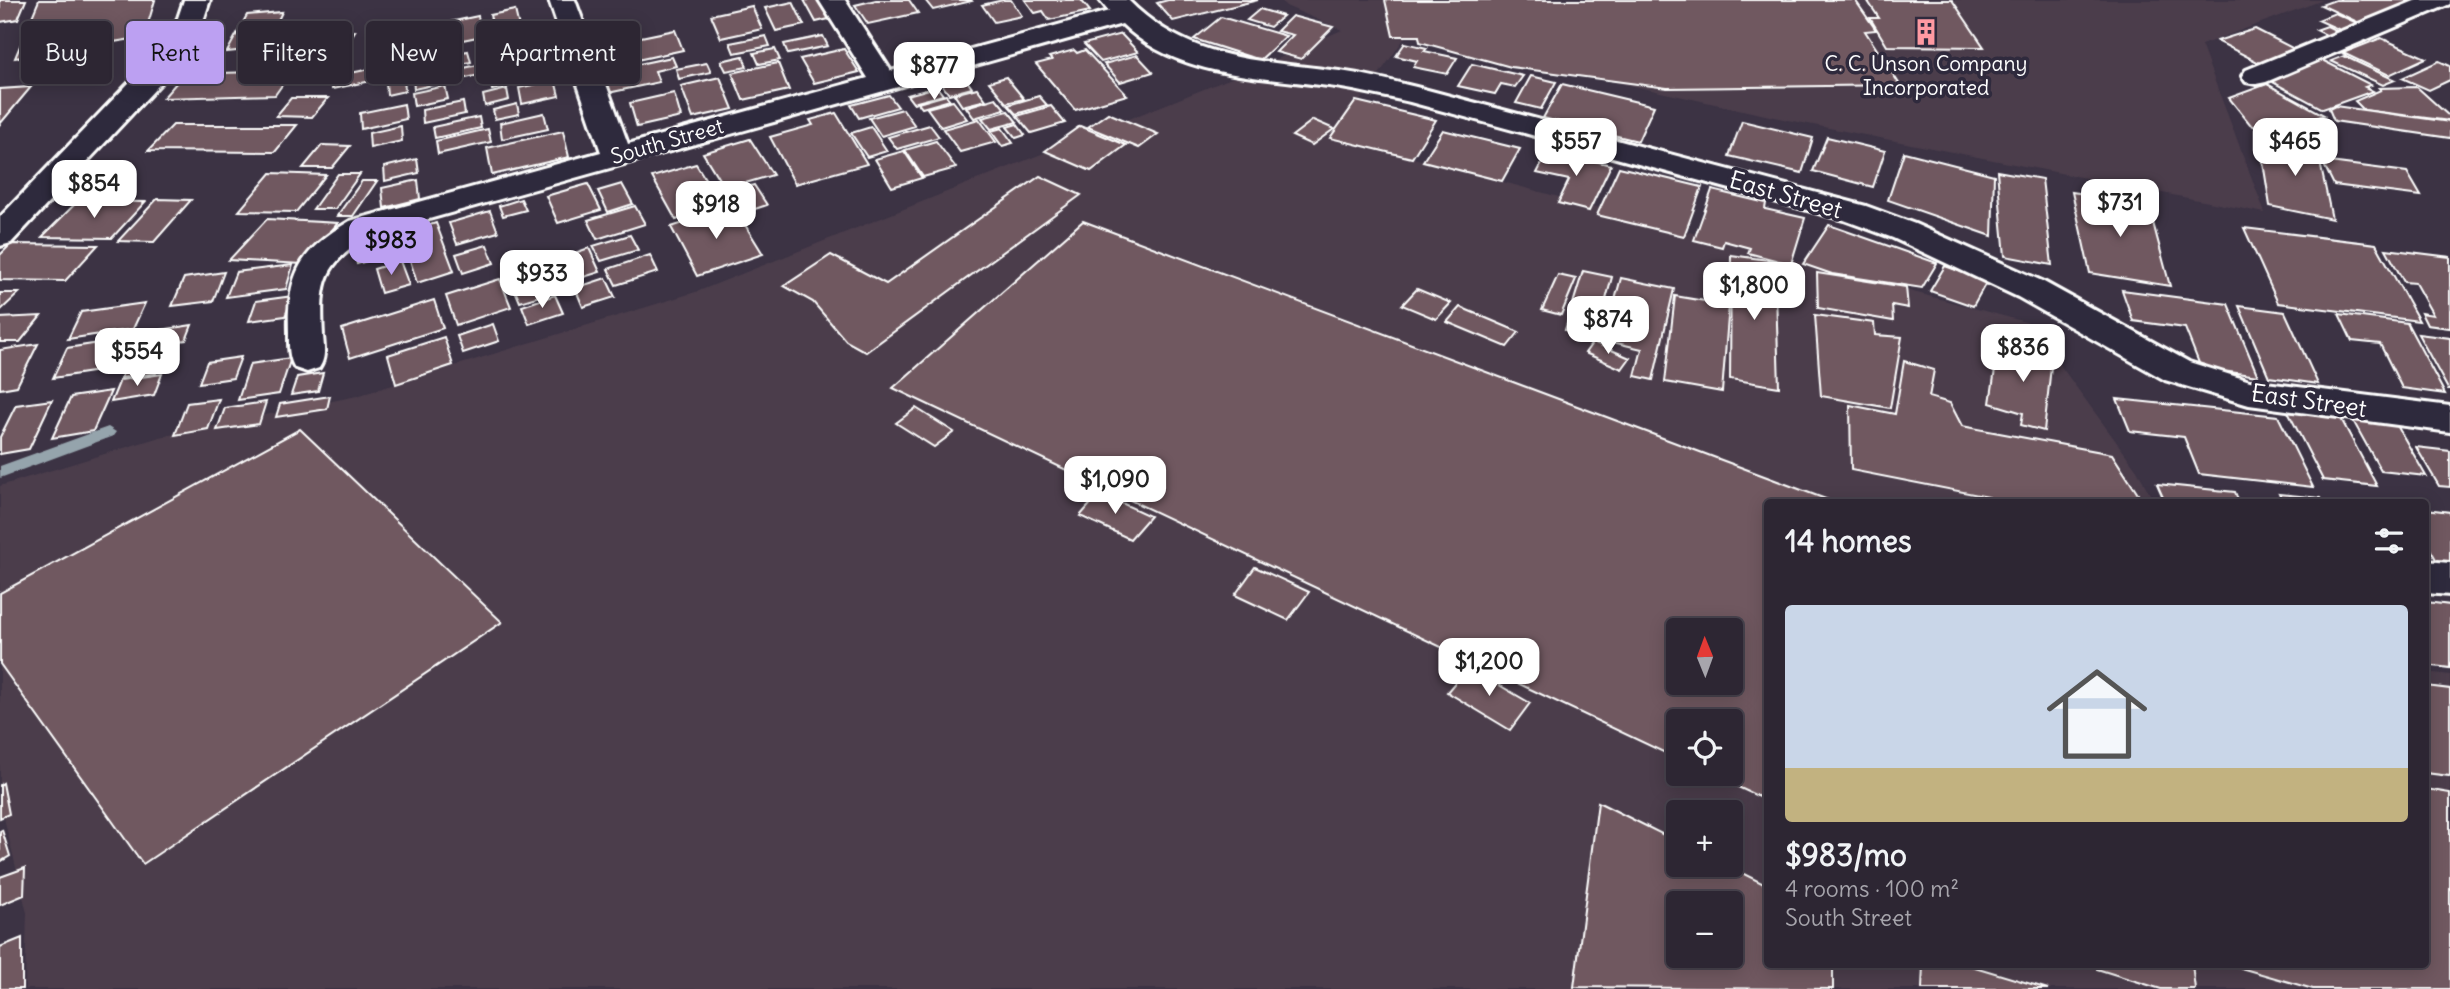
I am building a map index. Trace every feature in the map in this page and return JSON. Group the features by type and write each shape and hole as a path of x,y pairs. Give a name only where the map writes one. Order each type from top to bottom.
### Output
{"street":[{"path":"0,236 162,65 191,18 197,0"},
{"path":"562,0 617,155"},
{"path":"832,0 883,80"},
{"path":"2256,76 2440,0"},
{"name":"South Street","path":"307,360 305,298 308,281 321,257 340,239 362,228 883,80 1119,7"},
{"name":"East Street","path":"1119,7 1166,43 1214,62 1258,71 1353,81 1394,90 1855,213 1971,261 2030,289 2176,371 2217,385 2249,393 2450,419"},
{"path":"2429,577 2450,579"}],"shaded area":[{"path":"1280,0 2323,0 2201,45 2265,213 1788,120 1406,36 1335,137 2029,323 2137,470 2152,499 1764,499 1764,968 2429,968 2429,672 2450,675 2450,989 25,989 27,913 0,801 0,486 160,437 357,396 699,291 1264,65 1342,30 1286,6"}],"building":[{"path":"0,0 26,0 18,19 0,22"},
{"path":"39,0 155,0 149,21 126,21 126,40 112,42 112,21 30,21"},
{"path":"804,0 823,0 833,18 816,22"},
{"path":"876,0 909,0 918,13 868,24 855,5"},
{"path":"925,0 971,0 972,1 933,10"},
{"path":"1011,0 1022,16 994,22 982,5"},
{"path":"1025,0 1081,0 1090,11 1049,20 1043,11 1035,13"},
{"path":"1168,0 1258,0 1173,21 1157,3"},
{"path":"1385,0 1855,0 1876,30 1865,31 1900,85 1667,88 1511,67 1420,42 1419,36 1393,36"},
{"name":"C. C. Unson Company Incorporated","path":"1867,0 1952,0 1984,47 1887,46 1870,18 1879,18"},
{"path":"2335,0 2433,0 2368,27 2321,5"},
{"path":"793,2 804,25 776,31 765,8"},
{"path":"752,6 762,29 721,38 711,15"},
{"path":"1260,9 1283,16 1270,27 1247,20"},
{"path":"515,10 518,21 491,21 490,15"},
{"path":"282,12 278,21 244,21 247,15"},
{"path":"2335,13 2368,28 2351,35 2318,20"},
{"path":"478,16 476,37 462,40 462,21 454,21"},
{"path":"1292,16 1333,27 1301,59 1276,52 1293,35 1277,31"},
{"path":"1221,17 1286,36 1260,60 1194,39"},
{"path":"2327,26 2345,35 2334,39 2316,30"},
{"path":"2255,29 2302,53 2265,66 2217,41"},
{"path":"675,30 683,50 640,59 640,37"},
{"path":"238,32 238,51 227,52"},
{"path":"1121,34 1138,52 1101,62 1084,44"},
{"path":"766,36 770,46 734,53 730,43"},
{"path":"823,36 828,46 788,54 784,44"},
{"path":"2381,38 2426,58 2389,75 2343,53"},
{"path":"1405,43 1427,48 1424,51 1457,58 1447,74 1413,67 1417,61 1396,56"},
{"path":"21,44 21,57 15,58"},
{"path":"775,49 780,60 759,64 754,53"},
{"path":"844,49 859,72 814,83 800,59"},
{"path":"1074,50 1077,53 1085,50 1127,95 1075,110 1036,64"},
{"path":"468,51 471,62 462,64 462,52"},
{"path":"1137,55 1153,72 1120,82 1104,64"},
{"path":"743,56 747,67 726,71 721,61"},
{"path":"2344,56 2395,80 2383,85 2331,61"},
{"path":"672,57 676,66 655,71 659,82 608,93 605,84 640,84 640,64"},
{"path":"2322,60 2371,85 2365,87 2373,91 2323,109 2267,79"},
{"path":"2439,61 2450,66 2450,80 2429,90 2402,78"},
{"path":"707,63 711,72 679,79 676,69"},
{"path":"778,63 789,90 743,100 732,73"},
{"path":"1472,64 1523,76 1515,87 1501,84 1495,94 1458,86"},
{"path":"476,65 476,76 462,79 462,68"},
{"path":"366,70 366,82 332,89 332,84 352,84 352,73"},
{"path":"238,72 238,84 283,84 275,95 163,98 175,84 224,84 224,73"},
{"path":"1531,76 1556,82 1541,109 1516,103"},
{"path":"720,77 733,109 693,118 681,86"},
{"path":"1006,77 1024,99 1006,103 989,82"},
{"path":"965,78 972,88 949,94 942,85"},
{"path":"386,84 404,84 405,91 387,95"},
{"path":"414,84 437,84 414,89"},
{"path":"491,84 520,84 492,90"},
{"path":"556,84 559,96 522,104 519,88"},
{"path":"1562,84 1654,106 1638,141 1543,118"},
{"path":"2267,84 2324,115 2269,135 2250,124 2229,98"},
{"path":"445,86 448,99 414,106 412,93"},
{"path":"31,87 0,124 0,89"},
{"path":"937,87 943,95 913,103 907,95"},
{"path":"2417,87 2450,117 2450,121 2364,110 2355,101 2381,90 2379,88"},
{"path":"977,88 986,100 962,106 954,94"},
{"path":"507,89 509,100 485,106 483,95"},
{"path":"674,93 681,117 637,127 630,103"},
{"path":"889,95 898,107 859,118 851,105"},
{"path":"946,95 950,100 922,108 918,103"},
{"path":"1039,96 1047,105 1016,114 1008,105"},
{"path":"291,98 328,98 312,117 276,116"},
{"path":"996,98 1005,109 974,118 966,107"},
{"path":"953,101 967,119 941,127 927,108"},
{"path":"1356,101 1436,120 1412,158 1330,138"},
{"path":"463,102 465,114 423,123 422,110"},
{"path":"404,104 406,119 361,129 360,113"},
{"path":"517,104 519,114 495,119 493,110"},
{"path":"1051,106 1065,123 1031,133 1017,116"},
{"path":"2335,106 2450,122 2450,138 2334,121 2329,109"},
{"path":"903,109 915,126 881,136 869,118"},
{"path":"1008,111 1017,122 991,129 982,118"},
{"path":"544,113 548,129 502,139 500,123"},
{"path":"836,113 867,164 795,184 770,137 813,125 810,120"},
{"path":"1108,113 1158,134 1139,148 1088,127"},
{"path":"479,117 481,128 435,138 433,127"},
{"path":"979,119 996,142 960,152 943,129"},
{"path":"1313,120 1334,129 1312,145 1292,136"},
{"path":"1742,121 1813,138 1802,173 1729,156"},
{"path":"1017,124 1025,135 1016,138 1007,127"},
{"path":"173,125 297,125 275,152 148,151"},
{"path":"930,125 939,137 897,149 888,137"},
{"path":"401,126 402,141 370,148 369,133"},
{"path":"1080,126 1126,145 1091,171 1045,151"},
{"path":"871,127 887,151 867,157 851,133"},
{"path":"1002,128 1013,143 1002,146 991,131"},
{"path":"488,129 491,142 438,154 436,141"},
{"path":"1443,130 1520,149 1502,181 1423,161"},
{"path":"563,131 569,157 492,175 487,148"},
{"path":"1827,137 1885,151 1873,187 1813,171"},
{"path":"2259,137 2317,148 2332,219 2270,206"},
{"path":"750,139 773,175 725,189 703,153"},
{"path":"936,141 956,168 923,177 905,150"},
{"path":"322,145 350,146 332,168 303,168"},
{"path":"1549,150 1611,165 1589,211 1558,203 1569,180 1537,173"},
{"path":"904,151 922,178 892,187 875,159"},
{"path":"1904,152 1994,175 1992,236 1888,200"},
{"path":"417,159 419,173 385,181 384,167"},
{"path":"2322,161 2407,172 2421,196 2334,185"},
{"path":"696,164 722,206 676,220 652,177"},
{"path":"1619,167 1702,187 1684,236 1597,215"},
{"path":"1997,171 2042,179 2052,265 2005,256"},
{"path":"271,173 326,175 296,212 239,211"},
{"path":"338,174 360,174 335,209 313,209"},
{"path":"1040,176 1081,195 866,352 846,341 813,302 784,286 831,255 886,284"},
{"path":"418,180 420,199 384,208 382,188"},
{"path":"362,181 377,181 353,216 337,216"},
{"path":"588,184 601,210 558,223 546,196"},
{"path":"622,184 633,204 608,212 598,191"},
{"path":"754,185 767,205 746,212 734,191"},
{"path":"1712,190 1766,203 1765,209 1805,218 1791,264 1748,253 1750,248 1724,241 1722,247 1694,240"},
{"path":"2072,192 2148,204 2170,286 2090,273"},
{"path":"157,199 191,200 154,242 118,241"},
{"path":"521,199 526,210 503,216 499,206"},
{"path":"78,201 145,202 112,238 42,237"},
{"path":"635,206 645,224 597,239 588,220"},
{"path":"734,207 763,254 697,276 671,227"},
{"path":"490,211 498,232 457,244 449,223"},
{"path":"267,219 338,223 303,264 229,260"},
{"path":"1083,221 1826,499 1764,499 1764,799 1736,786 1743,786 1743,709 1666,709 1666,753 893,388"},
{"path":"436,223 454,271 417,283 402,234"},
{"path":"1829,225 1937,263 1922,288 1832,274 1803,264"},
{"path":"2244,228 2376,244 2419,321 2278,303"},
{"path":"393,235 398,252 357,264 353,247"},
{"path":"630,235 638,250 601,261 593,246"},
{"path":"11,244 98,245 65,281 0,280 0,255"},
{"path":"487,245 494,263 463,273 456,254"},
{"path":"589,248 600,272 574,280 563,257"},
{"path":"2386,249 2450,257 2450,328 2427,325 2421,313 2433,315 2415,283 2404,282"},
{"path":"650,255 658,272 616,285 608,269"},
{"path":"1731,255 1775,261 1779,387 1730,379"},
{"path":"549,259 562,289 520,302 507,272"},
{"path":"400,261 409,285 381,293 374,269"},
{"path":"293,265 286,289 226,297 236,272"},
{"path":"1945,266 1987,281 1973,306 1930,291"},
{"path":"1583,271 1612,277 1596,337 1565,330"},
{"path":"224,272 213,301 172,306 184,278"},
{"path":"1817,273 1906,287 1908,308 1892,305 1893,321 1818,308"},
{"path":"1558,275 1576,279 1561,315 1542,310"},
{"path":"606,278 615,297 583,307 575,288"},
{"path":"1621,278 1674,289 1653,380 1635,376 1642,349 1604,340"},
{"path":"500,279 511,307 456,325 446,296"},
{"path":"1417,289 1451,303 1436,319 1402,305"},
{"path":"2122,290 2228,304 2258,376 2201,368 2185,328 2133,321"},
{"path":"0,293 19,293 0,311"},
{"path":"555,295 563,313 529,324 522,306"},
{"path":"293,296 285,316 249,321 256,301"},
{"path":"1675,296 1729,305 1722,392 1665,382"},
{"path":"434,300 443,328 350,358 342,329"},
{"path":"145,303 133,329 68,339 81,312"},
{"path":"2239,306 2285,312 2318,384 2269,377"},
{"path":"1460,307 1519,332 1507,347 1447,322"},
{"path":"2339,314 2407,323 2445,394 2402,388 2380,344 2352,341"},
{"path":"1815,315 1874,323 1875,335 1902,337 1890,408 1821,396"},
{"path":"41,316 20,342 0,342 0,318"},
{"path":"493,324 499,341 463,353 457,336"},
{"path":"192,325 186,340 129,348 135,334"},
{"path":"2418,334 2450,338 2450,389 2448,389"},
{"path":"444,337 453,365 396,384 388,355"},
{"path":"119,340 105,370 53,378 67,348"},
{"path":"1593,342 1630,358 1622,369 1585,353"},
{"path":"1999,343 2052,357 2044,431 2021,425 2023,413 1990,403"},
{"path":"38,344 17,386 0,389 0,350"},
{"path":"241,357 233,378 199,383 207,362"},
{"path":"162,358 156,373 121,378 127,363"},
{"path":"291,358 279,394 238,400 250,364"},
{"path":"1904,361 1934,370 1929,397 1950,403 1962,426 2112,454 2141,499 1989,499 1851,470 1850,405 1895,414"},
{"path":"323,373 318,391 291,395 297,377"},
{"path":"162,374 154,395 111,402 120,380"},
{"path":"111,391 93,431 52,438 71,397"},
{"path":"330,396 327,409 276,417 280,404"},
{"path":"219,399 208,429 175,435 187,403"},
{"path":"2117,399 2278,416 2313,487 2199,474 2184,437 2130,431"},
{"path":"52,400 29,449 0,454 0,437 16,405"},
{"path":"266,402 259,424 217,430 225,408"},
{"path":"916,408 954,432 934,447 896,423"},
{"path":"2287,410 2339,415 2377,486 2323,480"},
{"path":"2351,417 2395,422 2426,476 2381,471"},
{"path":"300,429 502,622 143,864 0,664 0,593"},
{"path":"2416,447 2450,451 2450,487 2439,486"},
{"path":"2157,484 2235,492 2238,499 2164,499"},
{"path":"1100,493 1150,516 1130,539 1080,516"},
{"path":"2279,494 2320,499 2282,499"},
{"path":"2429,509 2450,512 2450,570 2441,568 2429,547"},
{"path":"1255,567 1309,592 1288,620 1235,595"},
{"path":"2429,602 2450,605 2450,668 2429,665"},
{"path":"1468,667 1530,703 1510,730 1447,692"},
{"path":"2429,686 2450,689 2450,776 2429,773"},
{"path":"3,783 9,814 0,818 0,785"},
{"path":"2429,790 2450,793 2450,989 2313,989 2241,968 2429,968"},
{"path":"1598,802 1666,836 1666,877 1743,877 1743,874 1764,884 1764,968 1833,968 1833,989 1574,987"},
{"path":"2,830 10,856 0,862 0,831"},
{"path":"25,868 24,895 0,905 0,877"},
{"path":"22,938 22,989 0,989 0,947"},
{"path":"1923,968 1978,968 2048,989 1922,989"},
{"path":"2192,968 2195,989 2161,989 2097,969"}],"waterway":[{"path":"0,472 108,432"}],"place":[{"name":"C. C. Unson Company Incorporated","path":"1926,32"}]}
